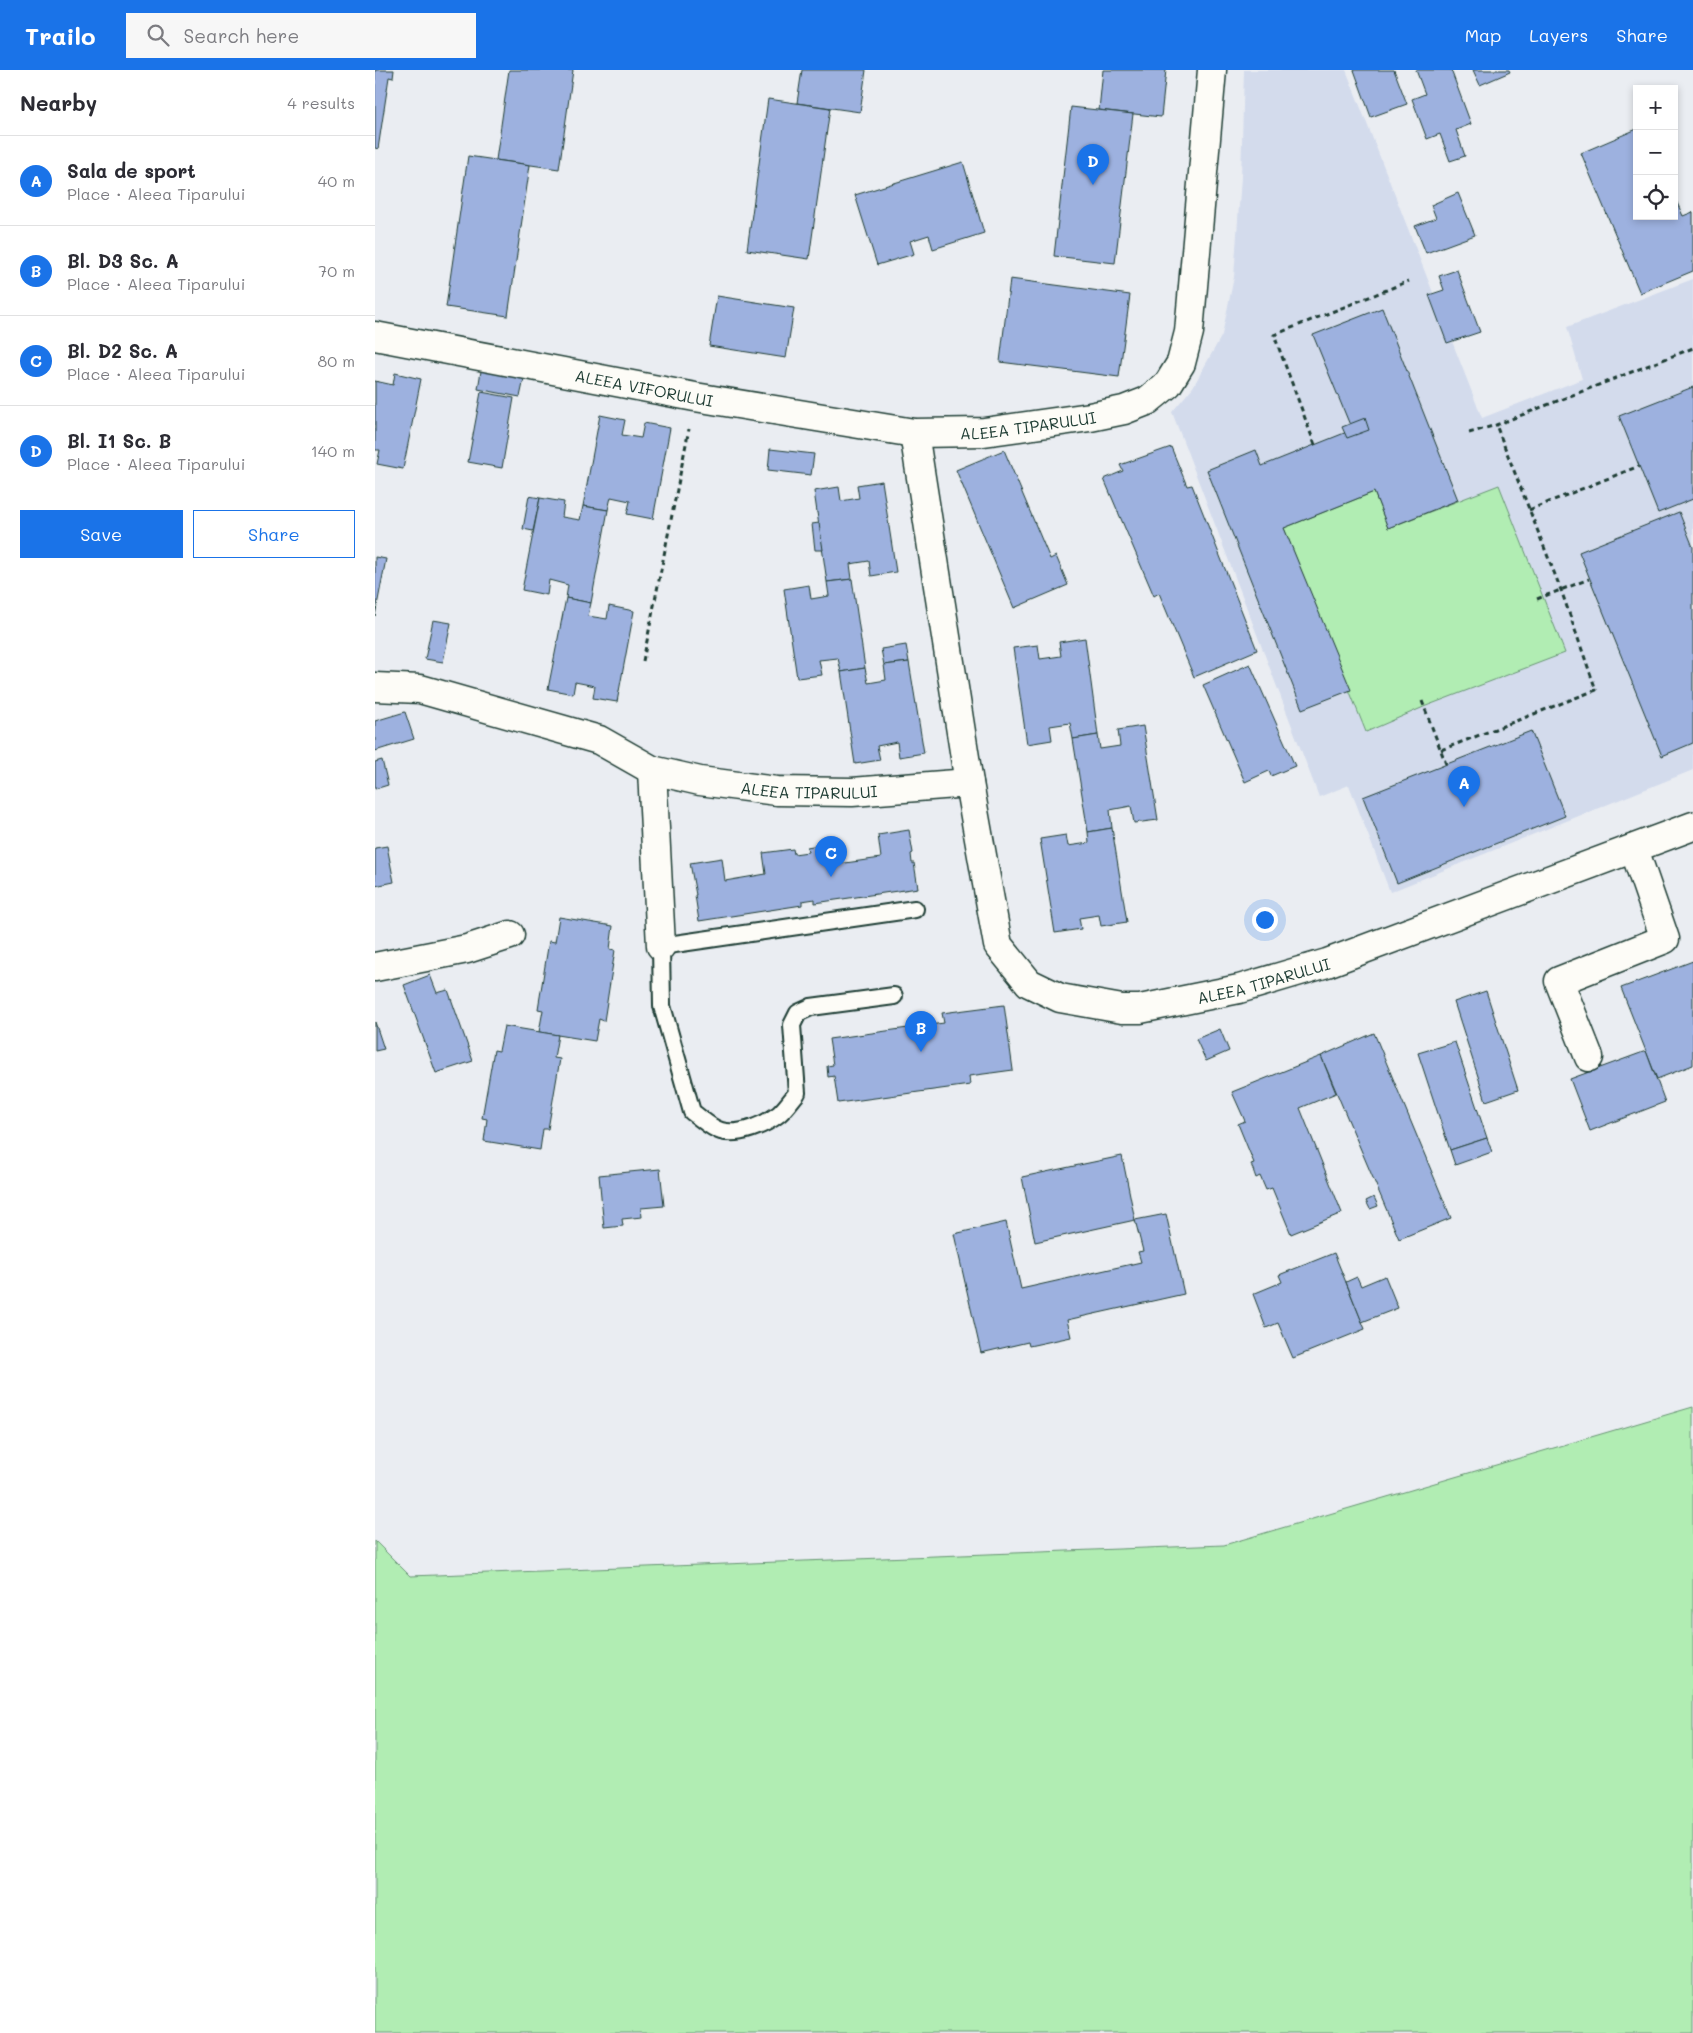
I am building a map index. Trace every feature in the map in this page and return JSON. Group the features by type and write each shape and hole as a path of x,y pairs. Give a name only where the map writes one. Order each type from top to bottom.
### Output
{"street":[{"name":"ALEEA TIPARULUI","path":"1212,70 1189,332 1181,363 1168,384 1147,401 1124,410 1090,418 984,432 914,433 969,783 998,945 1029,983 1060,998 1122,1009 1140,1009 1239,989 1327,964 1693,826"},
{"name":"ALEEA VIFORULUI","path":"375,336 695,398 914,433"},
{"name":"ALEEA TIPARULUI","path":"375,687 420,689 599,740 652,770 700,781 777,791 852,792 969,783"},
{"path":"652,770 661,946"},
{"path":"1589,1057 1559,980 1665,939 1634,849"},
{"path":"375,967 467,949 510,935"}],"lane":[{"path":"894,996 811,1007 798,1014 792,1025 797,1094 779,1114 761,1124 739,1132 721,1131 692,1112 662,1006 661,946 915,909"}],"path":[{"path":"1315,445 1274,335 1409,281"},
{"path":"1469,433 1693,348"},
{"path":"643,661 695,398"},
{"path":"1441,750 1596,690 1561,590 1496,424"},
{"path":"1529,510 1639,466"},
{"path":"1537,599 1589,579"},
{"path":"1422,701 1446,764"}],"shaded area":[{"path":"1244,70 1346,70 1482,418 1582,379 1567,327 1693,279 1693,770 1390,892 1349,785 1319,797 1172,412 1193,387 1222,335 1234,277 1241,177"}],"green space":[{"path":"1499,485 1565,653 1426,706 1366,732 1284,528 1374,492 1388,528"},
{"path":"1693,1407 1693,2033 375,2033 375,1541 410,1576 1224,1545"}],"building":[{"path":"375,70 394,70 393,78 389,77 378,149 375,148"},
{"path":"509,70 573,70 559,169 496,160"},
{"path":"802,70 866,70 860,112 797,103"},
{"path":"1103,70 1166,70 1161,117 1099,110"},
{"path":"1354,70 1394,70 1407,104 1371,117"},
{"path":"1416,70 1451,70 1471,124 1456,130 1465,156 1450,161 1440,134 1427,139 1412,99 1425,94"},
{"path":"1473,70 1509,70 1510,72 1480,85"},
{"path":"768,99 830,108 809,259 747,250"},
{"path":"1071,107 1133,114 1115,263 1054,256"},
{"path":"1633,131 1633,220 1678,220 1678,205 1683,216 1693,212 1693,271 1640,293 1581,153"},
{"path":"468,156 530,165 508,316 446,307"},
{"path":"963,162 984,233 933,249 929,235 910,241 914,254 877,265 855,195"},
{"path":"1458,193 1475,235 1426,253 1415,226 1436,218 1431,205"},
{"path":"1457,270 1480,332 1447,343 1429,295 1444,290 1439,276"},
{"path":"1010,279 1130,295 1119,377 1000,362"},
{"path":"717,296 794,308 786,358 709,346"},
{"path":"1382,308 1458,500 1388,528 1374,492 1284,528 1351,690 1302,709 1207,470 1256,450 1262,466 1352,430 1313,335"},
{"path":"482,365 525,374 520,397 478,389"},
{"path":"395,373 421,379 403,469 377,464 380,450 375,450 375,381 393,385"},
{"path":"1693,387 1693,499 1658,513 1619,416"},
{"path":"481,392 514,398 502,468 468,462"},
{"path":"600,415 625,420 622,435 641,438 644,423 670,428 653,519 627,514 630,501 611,497 608,510 583,506"},
{"path":"1365,418 1369,430 1347,438 1342,427"},
{"path":"1171,447 1187,486 1192,485 1257,650 1194,677 1159,593 1154,596 1104,479 1123,471 1120,465"},
{"path":"770,449 814,454 811,475 768,470"},
{"path":"1004,450 1050,559 1056,556 1068,585 1014,608 956,470"},
{"path":"882,481 896,572 871,576 869,561 850,564 852,579 827,582 814,491 839,487 841,501 859,498 857,485"},
{"path":"529,496 540,498 533,531 523,529"},
{"path":"540,498 564,502 562,517 580,520 583,506 608,510 591,603 566,598 568,585 549,580 547,595 522,590"},
{"path":"1679,512 1693,547 1693,743 1662,756 1579,552"},
{"path":"819,523 823,550 815,550 812,524"},
{"path":"375,557 386,559 375,616"},
{"path":"852,579 865,668 841,672 838,658 819,660 822,675 797,678 784,589 809,585 811,599 829,596 827,582"},
{"path":"566,598 591,603 588,616 607,619 609,606 634,611 617,702 593,698 595,686 575,682 573,694 548,689"},
{"path":"433,620 451,623 443,662 425,659"},
{"path":"1085,638 1098,735 1073,739 1070,723 1050,726 1052,740 1027,744 1013,648 1038,645 1040,659 1061,656 1059,642"},
{"path":"906,645 909,662 884,665 881,649"},
{"path":"909,662 924,753 899,757 897,742 877,746 880,760 855,764 841,672 865,668 868,683 886,680 884,665"},
{"path":"1250,664 1295,766 1271,776 1269,771 1245,782 1203,685"},
{"path":"405,712 414,739 375,751 375,721"},
{"path":"1143,726 1158,820 1134,823 1131,806 1110,810 1112,828 1088,832 1073,739 1098,735 1100,749 1120,746 1118,730"},
{"path":"1531,731 1565,816 1397,883 1363,797"},
{"path":"382,760 388,785 375,789 375,762"},
{"path":"1112,828 1127,922 1101,926 1099,915 1079,918 1081,929 1055,933 1040,839 1066,835 1068,846 1089,843 1088,832"},
{"path":"909,830 913,853 911,854 912,863 914,863 918,888 815,903 815,899 802,901 802,905 699,921 690,863 722,858 725,881 766,874 763,853 793,849 794,854 808,852 807,847 835,842 838,864 881,858 878,835"},
{"path":"387,846 394,882 375,886 375,848"},
{"path":"559,917 613,926 610,949 615,950 604,1021 599,1019 595,1041 539,1032 543,1010 538,1009 549,941 555,942"},
{"path":"1693,961 1693,1065 1657,1079 1621,988"},
{"path":"430,975 437,993 448,990 473,1061 436,1073 404,985"},
{"path":"1486,991 1518,1090 1486,1101 1454,1002"},
{"path":"1004,1005 1013,1070 969,1076 970,1085 838,1103 834,1076 828,1077 827,1066 833,1065 829,1039 944,1023 942,1013"},
{"path":"375,1022 384,1049 375,1051"},
{"path":"504,1026 558,1035 554,1058 560,1059 548,1129 543,1129 540,1150 484,1141 487,1119 482,1118 494,1050 499,1051"},
{"path":"1220,1029 1229,1051 1206,1061 1196,1039"},
{"path":"1374,1033 1451,1218 1399,1239 1321,1056"},
{"path":"1455,1042 1487,1138 1450,1150 1418,1053"},
{"path":"1646,1051 1665,1102 1590,1131 1570,1079"},
{"path":"1321,1056 1336,1093 1300,1108 1342,1213 1291,1234 1272,1188 1266,1190 1260,1176 1256,1178 1251,1164 1254,1163 1238,1124 1245,1121 1232,1092"},
{"path":"1487,1138 1492,1152 1455,1165 1450,1150"},
{"path":"1122,1156 1135,1220 1035,1242 1022,1177"},
{"path":"660,1169 664,1206 641,1208 642,1217 622,1219 623,1226 604,1228 599,1175"},
{"path":"1374,1197 1378,1206 1370,1209 1366,1201"},
{"path":"1166,1214 1184,1294 1067,1320 1071,1337 1029,1346 1028,1342 981,1353 954,1234 1006,1222 1021,1289 1141,1262 1138,1252 1143,1251 1135,1220"},
{"path":"1334,1253 1365,1329 1293,1358 1278,1323 1266,1328 1253,1294 1282,1282 1279,1275"},
{"path":"1385,1276 1398,1308 1362,1322 1346,1282 1357,1277 1361,1286"}],"place":[{"name":"Bl. I1 Sc. B","path":"1093,185"},
{"name":"Sala de sport","path":"1464,807"},
{"name":"Bl. D2 Sc. A","path":"831,877"},
{"name":"Bl. D3 Sc. A","path":"921,1052"}]}
